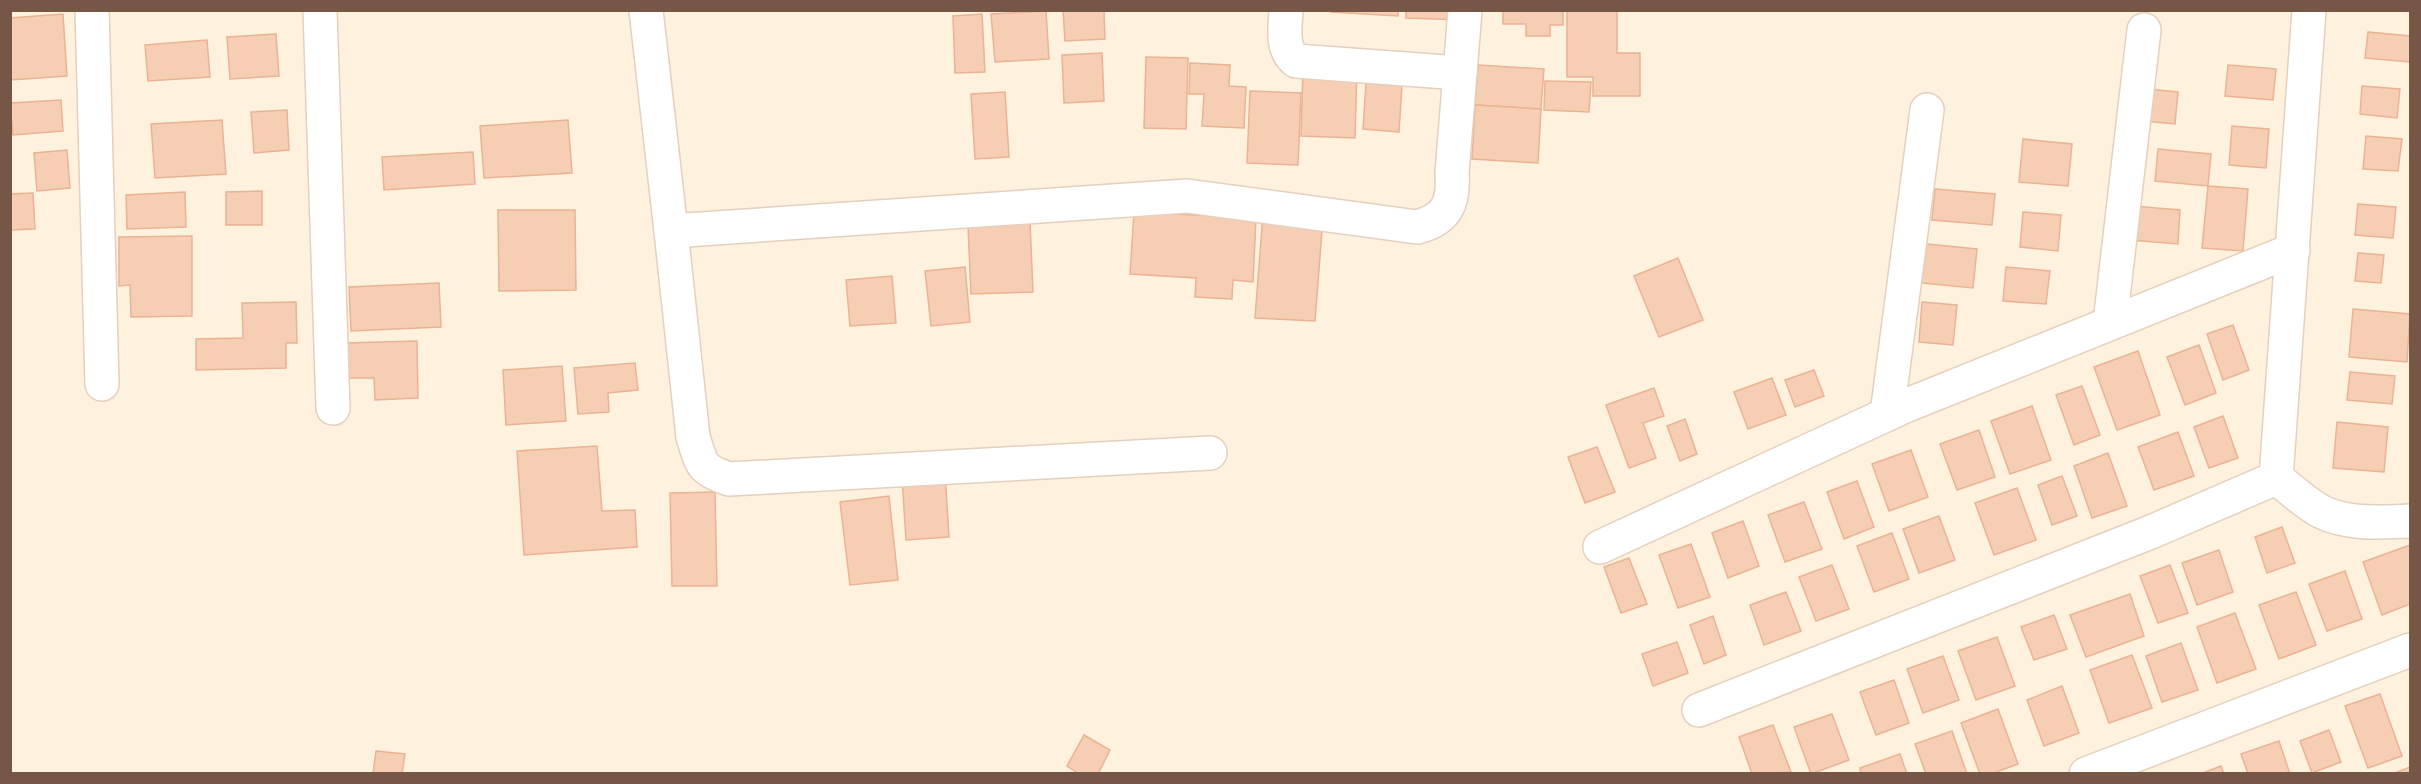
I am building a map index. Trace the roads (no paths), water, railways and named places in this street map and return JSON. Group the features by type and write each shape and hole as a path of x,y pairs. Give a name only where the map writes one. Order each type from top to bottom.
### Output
{"street":[{"path":"92,10 102,384"},
{"path":"320,10 333,408"},
{"path":"646,10 693,437 700,459 708,472 729,479 1210,453"},
{"path":"1286,10 1285,44 1289,55 1296,61 1460,73"},
{"path":"671,231 1187,196 1417,227 1440,218 1450,200 1453,188 1465,10"},
{"path":"2276,478 2309,10"},
{"path":"2110,323 2144,30"},
{"path":"1887,414 1927,110"},
{"path":"1600,547 1887,414 2293,250"},
{"path":"2276,478 2320,511 2337,518 2368,522 2410,521"},
{"path":"1699,710 2151,532 2276,478"},
{"path":"2086,774 2410,650"}]}
